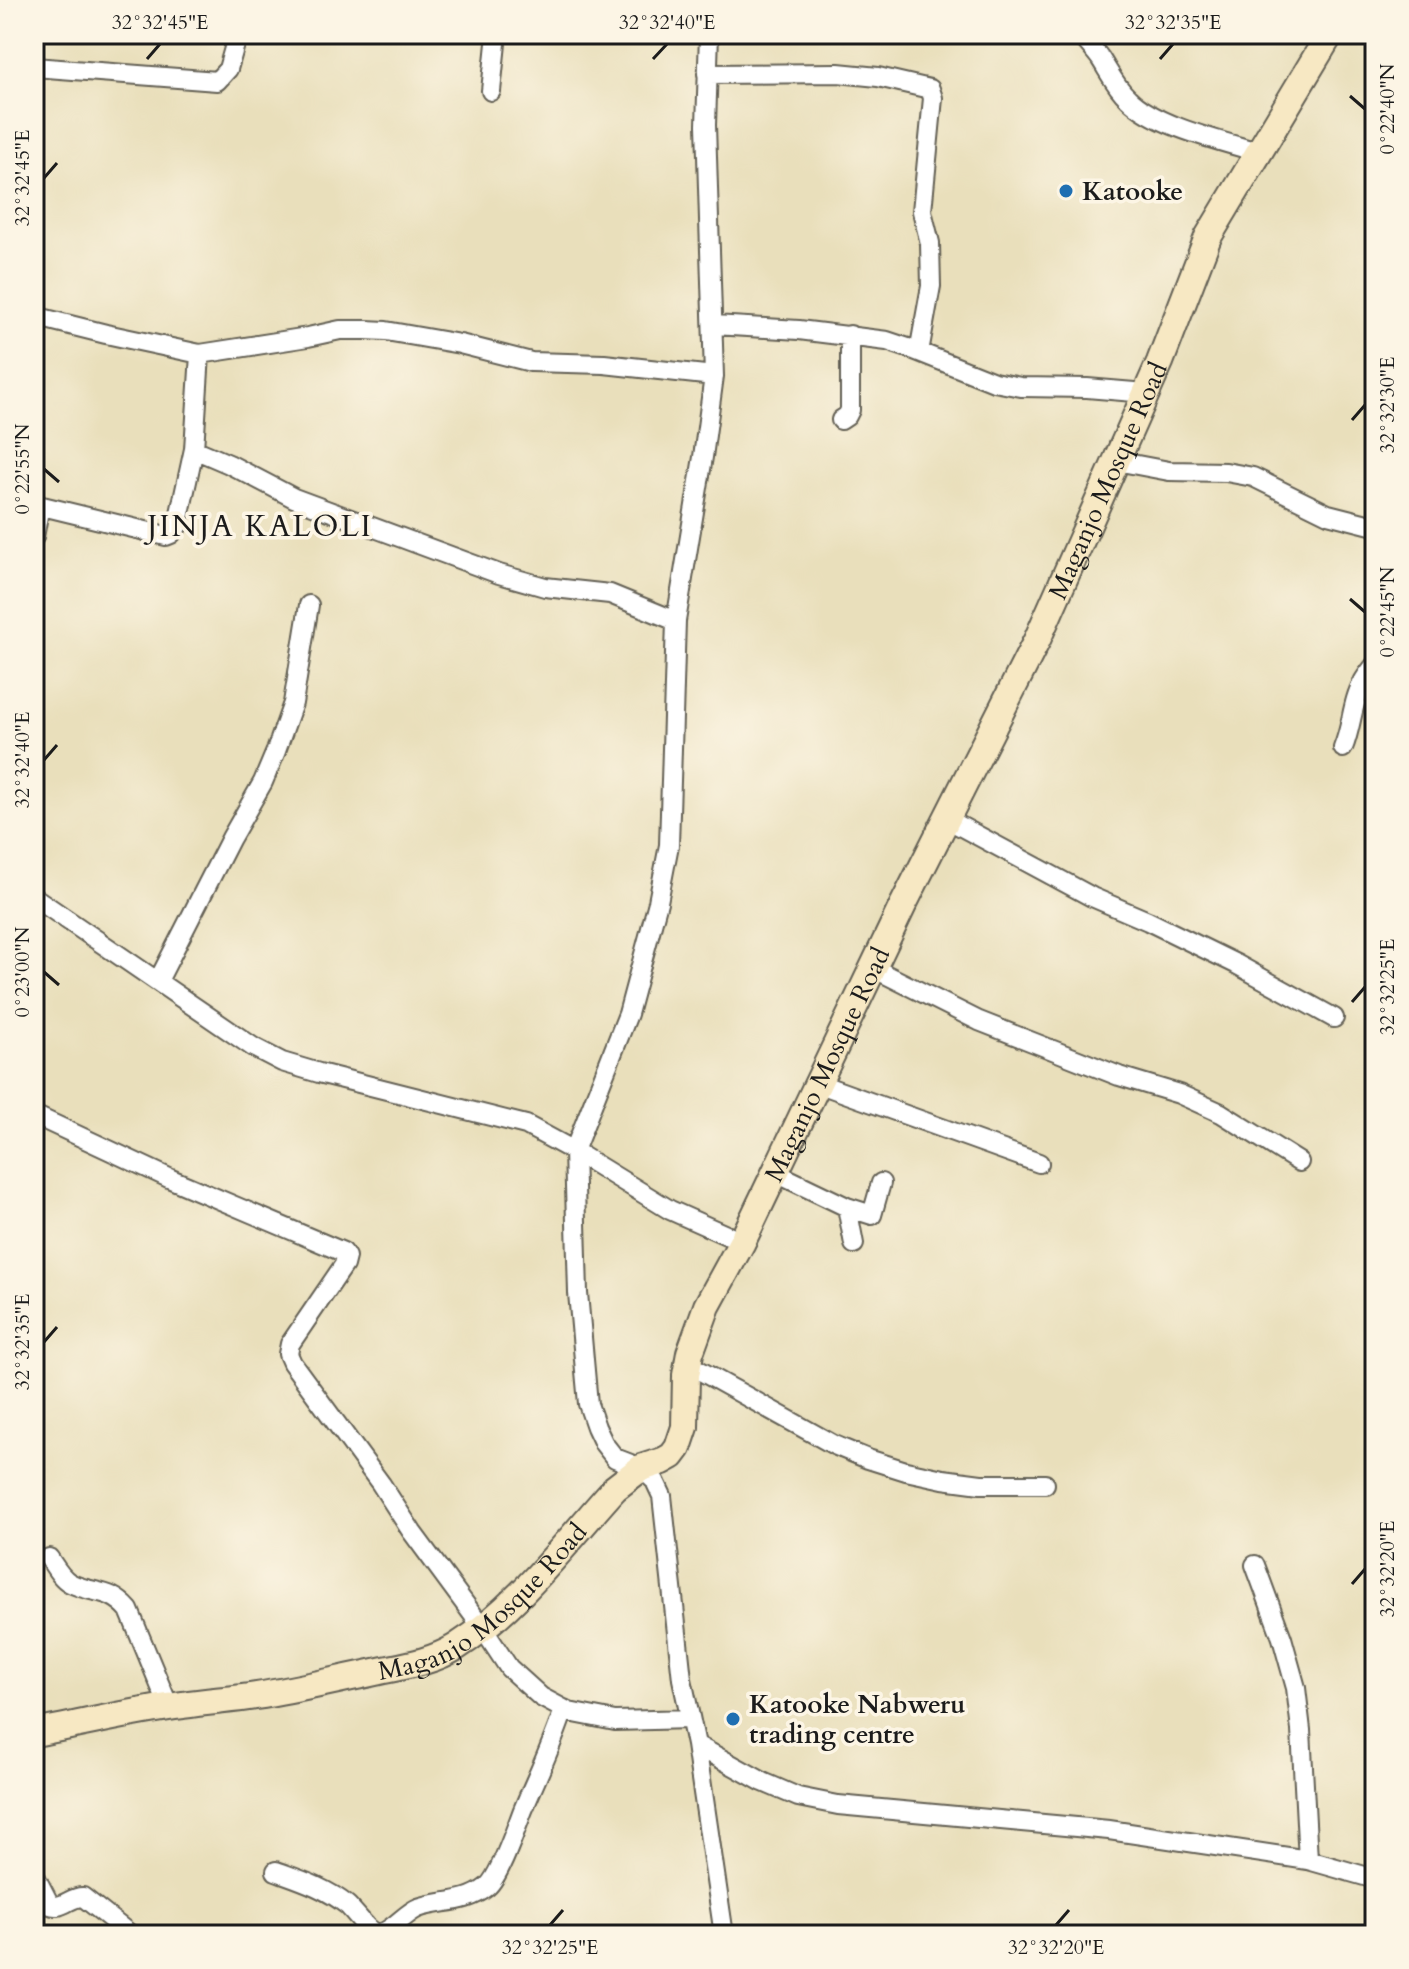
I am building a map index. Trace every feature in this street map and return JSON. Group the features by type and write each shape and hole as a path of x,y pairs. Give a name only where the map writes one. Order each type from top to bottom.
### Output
{"street":[{"path":"34,67 217,81 228,69 238,34"},
{"path":"491,91 497,34"},
{"path":"709,34 707,170 714,376 676,621 669,845 628,1014 574,1151 578,1293 588,1404 604,1444 615,1458 641,1468 655,1481 662,1496 682,1679 696,1745 724,1935"},
{"path":"1080,34 1098,55 1118,88 1142,110 1179,127 1258,152"},
{"name":"Maganjo Mosque Road","path":"34,1733 169,1707 257,1696 441,1655 482,1627 515,1598 615,1488 641,1468 672,1456 685,1427 688,1364 707,1306 742,1242 873,968 1037,640 1146,393 1208,237 1330,34"},
{"path":"707,74 838,73 878,77 930,89 933,98 922,211 930,243 931,286 919,352"},
{"path":"34,316 200,354 350,329 386,331 460,344 531,362 604,364 714,376"},
{"path":"714,325 799,330 887,341 994,382 1021,387 1146,393"},
{"path":"841,420 850,410 850,335"},
{"path":"34,537 37,504 166,536 171,534 177,527 194,449 200,354"},
{"path":"194,449 294,498 499,574 545,587 610,594 676,621"},
{"path":"1116,461 1169,471 1226,472 1253,477 1328,514 1375,526"},
{"path":"158,981 263,782 276,751 293,703 309,605"},
{"path":"1343,748 1358,691 1375,665"},
{"path":"947,819 1092,897 1223,958 1334,1018"},
{"path":"34,897 253,1047 282,1062 526,1125 670,1210 742,1242"},
{"path":"873,968 979,1021 1108,1072 1179,1094 1221,1113 1299,1162"},
{"path":"817,1083 1039,1163"},
{"path":"34,1115 171,1179 343,1252 346,1257 344,1265 290,1344 288,1354 509,1668 541,1697 569,1712 615,1721 690,1719"},
{"path":"774,1172 847,1207 872,1215 881,1183"},
{"path":"847,1207 854,1244"},
{"path":"688,1364 834,1445 868,1459 943,1479 981,1484 1045,1484"},
{"path":"49,1558 69,1583 121,1600 129,1610 169,1707"},
{"path":"1255,1565 1282,1638 1296,1688 1308,1860"},
{"path":"276,1871 326,1890 349,1907 376,1934 383,1933 418,1908 466,1899 489,1885 504,1857 552,1746 564,1709"},
{"path":"696,1745 763,1782 798,1797 838,1805 1109,1830 1308,1860 1375,1879"},
{"path":"34,1874 50,1905 57,1907 83,1897 131,1935"}],"place":[{"name":"Katooke","path":"1066,191"},
{"name":"Katooke Nabweru trading centre","path":"733,1719"}],"district":[{"name":"JINJA KALOLI","path":"260,526"}]}
